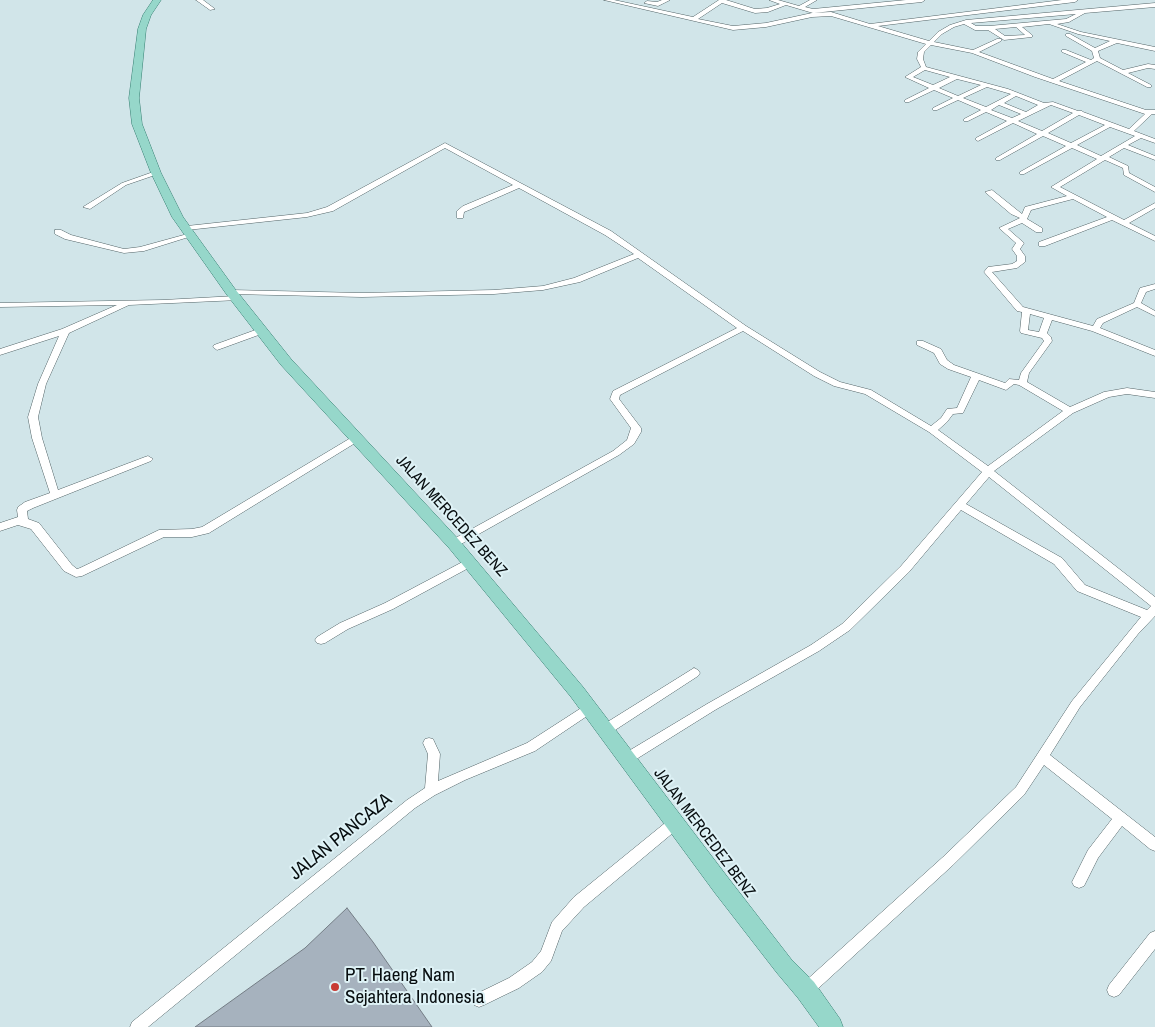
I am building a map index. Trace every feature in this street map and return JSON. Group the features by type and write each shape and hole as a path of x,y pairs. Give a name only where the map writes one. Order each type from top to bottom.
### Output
{"main road":[{"name":"JALAN MERCEDEZ BENZ","path":"158,0 147,15 142,29 136,63 134,98 137,124 156,173 178,217 234,295 286,362 470,562 590,708 604,730 722,886 784,966 806,990 832,1027"}],"street":[{"path":"199,0 212,9"},
{"path":"608,0 695,18 720,26 745,28 825,14 871,25 930,43 974,52 1055,82 1152,112"},
{"path":"639,0 656,4 667,0"},
{"path":"772,0 799,8 819,10 894,1 921,0"},
{"path":"799,8 814,0"},
{"path":"871,25 1075,0"},
{"path":"695,18 722,1 755,11 771,10 786,4"},
{"path":"1006,2 1022,6"},
{"path":"1054,2 1069,13"},
{"path":"1044,104 986,85 924,68 920,61 920,55 930,43 948,28 966,22 1155,5"},
{"path":"955,14 975,28 989,28 1070,21 1083,12"},
{"path":"1046,22 1080,33 1155,49"},
{"path":"989,28 1006,38 1030,36 1018,25"},
{"path":"1068,35 1095,50"},
{"path":"974,52 999,40"},
{"path":"1095,50 1115,41 1148,55 1155,54"},
{"path":"1094,60 1095,50"},
{"path":"1064,51 1124,72 1149,86"},
{"path":"1055,82 1094,60"},
{"path":"1124,72 1148,66 1155,67"},
{"path":"924,68 908,77 1013,122 1126,167 1125,173 1127,175 1155,190"},
{"path":"907,101 955,77"},
{"path":"935,109 986,85"},
{"path":"966,120 1016,94"},
{"path":"999,103 1026,114"},
{"path":"978,139 1044,104 1053,103 1155,141"},
{"path":"998,159 1080,112"},
{"path":"1131,131 1152,112"},
{"path":"1022,173 1111,124"},
{"path":"1141,135 1056,185 1056,188 1155,239"},
{"path":"58,232 68,238 124,251 140,249 189,232 307,215 330,209 445,145 608,233 743,328 817,374 837,384 868,392 932,430 988,471 1153,604"},
{"path":"1124,146 1154,158"},
{"path":"88,206 124,184 156,173"},
{"path":"460,216 461,211 466,208 519,185"},
{"path":"989,192 1039,230"},
{"path":"1073,197 1031,207 1023,218 1003,228 1020,243 1016,249 1021,256 1021,262 1014,266 988,271 1018,308 1026,312 1095,329 1155,353"},
{"path":"1125,222 1155,205"},
{"path":"1042,244 1113,217"},
{"path":"0,305 129,303 234,295 494,292 543,288 577,280 638,255"},
{"path":"1095,329 1100,320 1137,304 1143,290 1155,286"},
{"path":"0,352 64,331 129,303"},
{"path":"1137,304 1155,314"},
{"path":"1026,312 1024,331 1047,337"},
{"path":"1022,383 1025,373 1048,341 1043,333 1050,317"},
{"path":"454,544 616,453 631,442 636,428 614,399 616,393 743,328"},
{"path":"56,495 37,438 33,417 42,384 64,331"},
{"path":"217,347 261,331"},
{"path":"920,343 938,351 945,364 1006,387 1012,381 1022,383 1070,411"},
{"path":"932,430 951,411 960,411 976,376"},
{"path":"626,759 704,711 815,648 846,627 900,574 933,538 988,471 1070,411 1096,398 1116,392 1138,392 1155,395"},
{"path":"0,527 22,520 35,526 68,568 76,573 82,572 163,533 198,532 210,528 357,438"},
{"path":"22,520 23,509 148,459"},
{"path":"959,504 1058,561 1080,588 1153,604"},
{"path":"321,640 344,626 389,606 470,562"},
{"path":"806,990 948,861 1020,791 1076,704 1153,604"},
{"path":"604,730 694,673"},
{"name":"JALAN PANCAZA","path":"138,1027 367,841 390,820 431,791 493,761 531,747 590,708"},
{"path":"429,744 434,754 430,781 431,791"},
{"path":"1043,757 1155,845"},
{"path":"1080,882 1093,854 1120,817"},
{"path":"479,1000 514,983 538,967 546,956 557,927 579,902 675,823"},
{"path":"1114,990 1155,938"}],"building":[{"name":"PT. Haeng Nam Sejahtera Indonesia","path":"347,908 432,1027 195,1027 305,948"}],"place":[{"name":"PT. Haeng Nam Sejahtera Indonesia","path":"335,987"}]}
